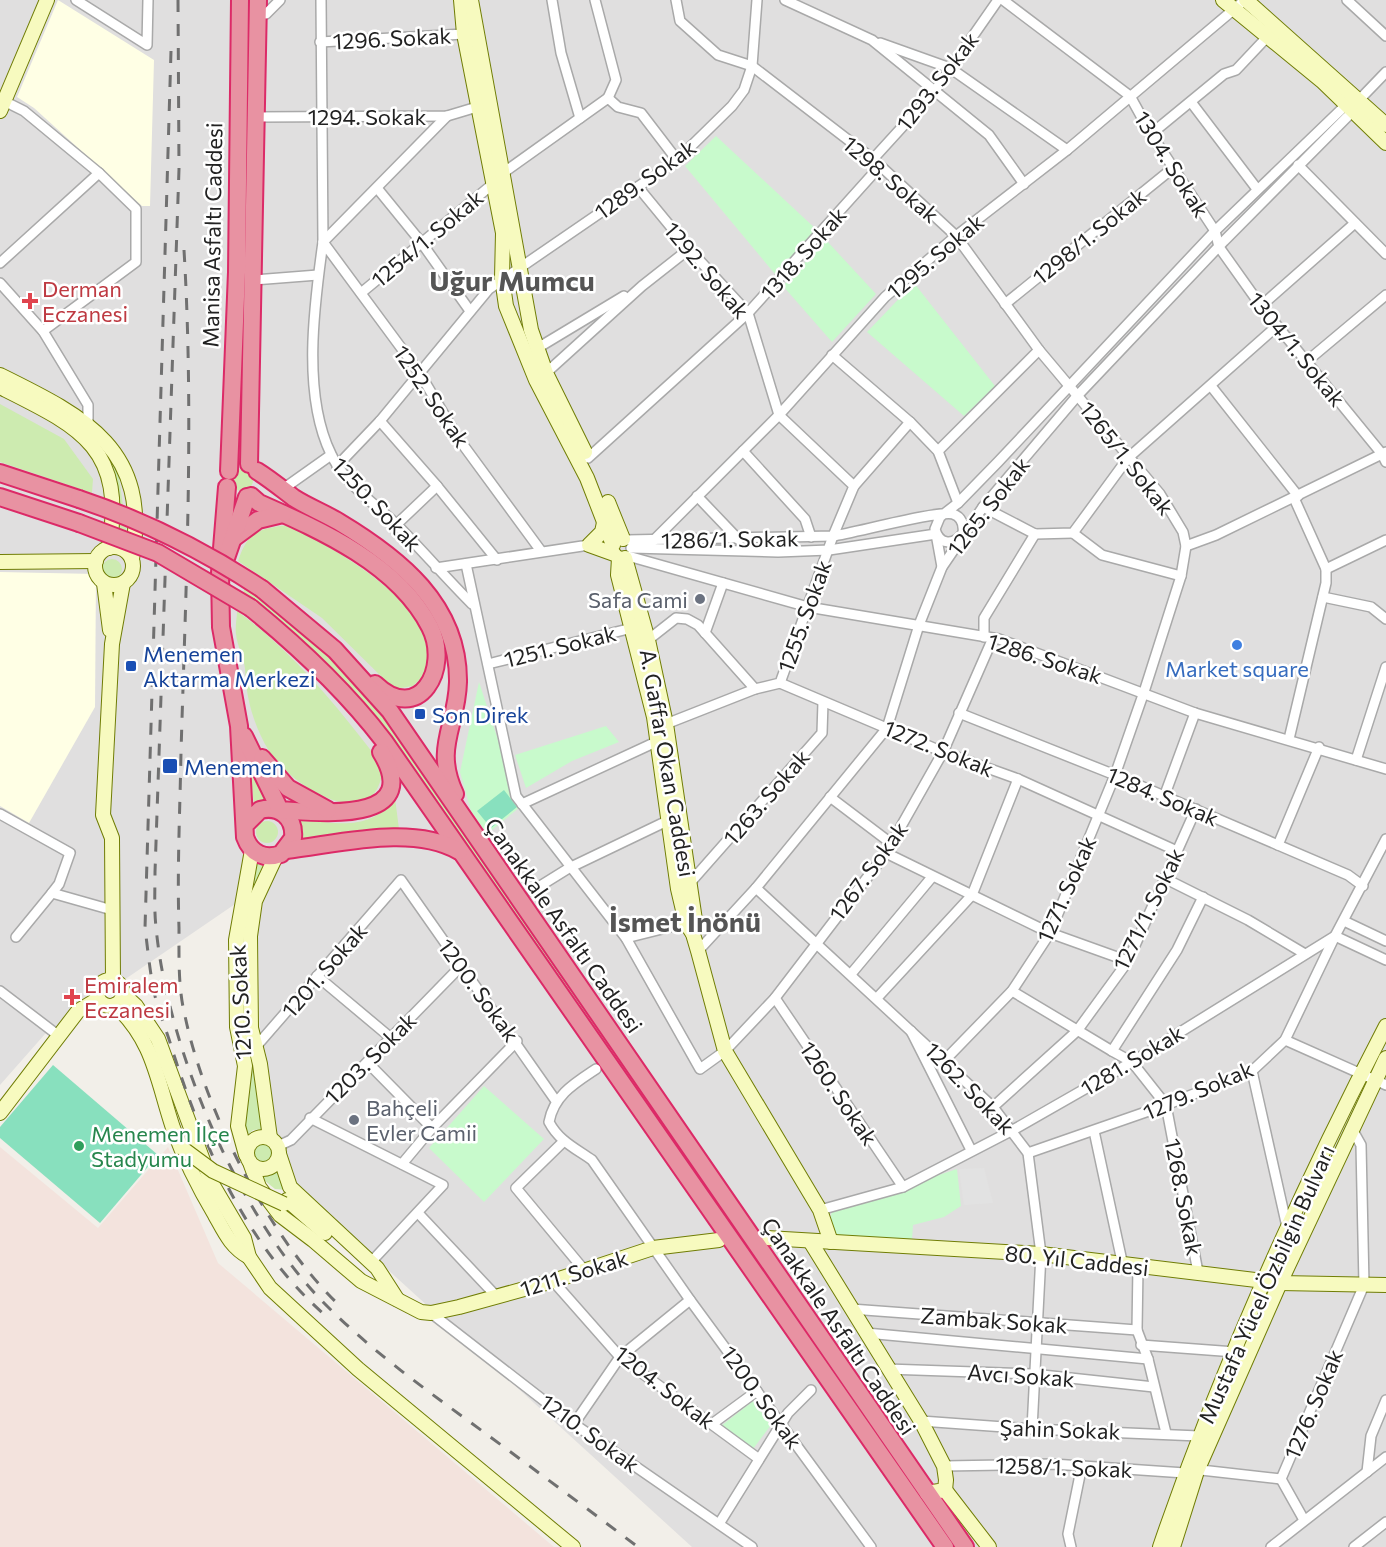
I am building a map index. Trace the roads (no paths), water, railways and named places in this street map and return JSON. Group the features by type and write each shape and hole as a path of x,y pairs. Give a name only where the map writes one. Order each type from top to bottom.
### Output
{"highway":[{"name":"Manisa Asfaltı Caddesi","path":"239,726 223,646 220,573 228,479 237,272 240,0"},
{"name":"Manisa Asfaltı Caddesi","path":"253,467 256,117 262,7"},
{"path":"282,604 306,617 389,696 397,700 412,698 419,694 431,680 437,662 434,636 423,615 404,592 372,565 343,545 249,496 235,495 228,479 238,464 253,467 283,489 344,525 397,562 430,594 443,615 453,639 458,680 444,762 449,781 469,828"},
{"path":"220,573 249,496 259,486 253,467"},
{"name":"Çanakkale Asfaltı Caddesi","path":"0,474 126,514 181,539 282,604 335,650 390,711 965,1547"},
{"name":"Çanakkale Asfaltı Caddesi","path":"0,497 79,523 158,553 250,608 315,662 338,686 377,732 945,1547"},
{"path":"235,537 258,520 283,514"},
{"path":"247,824 260,810 356,812 373,806 386,797 392,782 390,767 347,708 338,686"},
{"path":"239,726 280,810 293,825 293,838 281,853"},
{"path":"239,726 274,774 288,788 334,812"},
{"path":"239,726 247,824 245,837 252,850 259,855 369,840 426,838 440,841 462,853"}],"street":[{"path":"43,331 136,262 136,208 99,173 24,111 1,104 47,0"},
{"path":"76,0 147,45 148,0"},
{"path":"262,7 280,0"},
{"name":"1250. Sokak","path":"321,0 323,242 318,275 312,382 317,416 331,455 338,466 472,605 488,664 516,796 569,868 626,938 700,1069"},
{"name":"A. Gaffar Okan Caddesi","path":"461,0 464,34 477,107 498,178 536,349 588,458 623,550 648,640 666,724 695,920 689,928"},
{"name":"A. Gaffar Okan Caddesi","path":"471,0 498,178 503,233 502,278 506,306 522,349 623,550 618,575 654,717 668,821 689,928 698,951 725,1051 820,1210 831,1242"},
{"path":"552,0 561,53 580,118"},
{"path":"595,0 616,80 608,98 618,107 641,113 677,160"},
{"name":"1298. Sokak","path":"676,0 680,21 718,55 752,66 877,163 956,236 1039,350 1078,395"},
{"name":"1289. Sokak","path":"502,278 677,160 732,106 744,90 752,66 757,0"},
{"path":"785,0 872,40 950,68 1067,150"},
{"name":"1293. Sokak","path":"877,163 934,92 998,0"},
{"path":"1003,0 1130,96"},
{"path":"1347,0 1386,36"},
{"path":"1237,2 1268,36 1353,104 1386,125"},
{"path":"1237,2 1353,104 1386,143"},
{"name":"1295. Sokak","path":"652,541 779,415 885,297 956,236 1067,150 1237,2"},
{"name":"1296. Sokak","path":"320,42 464,34"},
{"path":"1151,134 1224,74 1236,70 1268,36"},
{"path":"872,40 989,135 1023,184"},
{"path":"1353,104 1386,72"},
{"name":"1304. Sokak","path":"1130,96 1151,134 1215,231"},
{"name":"1254/1. Sokak","path":"361,293 498,178 608,98"},
{"path":"1191,102 1257,189"},
{"name":"1265. Sokak","path":"698,951 756,888 887,728 919,625 942,567 960,537 983,507 1078,395 1298,165 1353,104"},
{"name":"1265. Sokak","path":"833,536 944,515 1069,387 1215,231 1257,189 1353,104"},
{"name":"1294. Sokak","path":"256,117 447,116 477,107"},
{"path":"323,242 447,116"},
{"name":"1318. Sokak","path":"588,458 748,314 877,163"},
{"path":"1298,165 1386,254"},
{"name":"1298/1. Sokak","path":"1005,304 1173,168"},
{"path":"0,263 99,173"},
{"name":"1292. Sokak","path":"638,187 689,249 748,314 779,415 854,486"},
{"path":"377,188 421,242 470,311"},
{"path":"1261,306 1354,223"},
{"name":"1304/1. Sokak","path":"1215,231 1219,247 1261,306 1385,456"},
{"name":"1252. Sokak","path":"323,242 418,372 458,438 541,551"},
{"path":"546,374 642,286 689,249"},
{"path":"253,280 318,275"},
{"path":"338,466 380,421 470,311 502,278"},
{"path":"0,283 43,331 88,405 88,425"},
{"path":"536,349 642,286"},
{"path":"1306,362 1386,295"},
{"path":"1073,533 1128,458 1277,326"},
{"path":"938,451 1039,350"},
{"path":"832,355 910,422 938,451 958,503"},
{"path":"0,375 69,410 88,425 113,450 131,490 135,537 132,573 123,583 112,644 103,815 112,838 113,980"},
{"path":"1211,386 1296,497 1326,569 1323,597 1289,739"},
{"path":"0,387 61,417 80,432 93,447 105,466 112,490 112,528 109,548"},
{"name":"1265/1. Sokak","path":"1078,395 1160,494 1183,532 1186,546"},
{"path":"380,421 497,560"},
{"path":"833,536 854,486 910,422"},
{"path":"742,451 805,519 811,537"},
{"path":"283,489 331,455"},
{"path":"1144,692 1181,576 1186,546 1385,456"},
{"path":"396,525 437,486"},
{"path":"697,496 739,540"},
{"path":"983,507 1035,534 1073,533 1102,555 1181,576"},
{"path":"936,534 947,543 960,537 964,528 961,519 953,514 944,515 935,524 936,534 942,567"},
{"path":"589,545 602,532 605,518"},
{"name":"1265. Sokak","path":"829,550 936,534"},
{"name":"1267. Sokak","path":"700,1069 725,1051 775,998 892,844 943,752 988,638 984,618 1035,534"},
{"name":"1286/1. Sokak","path":"623,550 652,541 833,536"},
{"name":"1255. Sokak","path":"666,724 755,690 780,683 833,536"},
{"path":"1326,569 1386,540"},
{"path":"436,568 589,545 623,550"},
{"path":"123,583 114,585 104,583 97,576 96,561 100,553 109,548 124,550 132,559"},
{"name":"1286/1. Sokak","path":"623,550 778,552 829,550"},
{"name":"1286. Sokak","path":"623,550 723,583 808,607 988,638 1144,692 1195,713 1319,747 1386,769"},
{"path":"0,562 96,561"},
{"path":"466,564 472,605"},
{"path":"104,583 112,644"},
{"path":"705,633 723,583"},
{"path":"1323,597 1371,607 1386,619"},
{"path":"648,640 676,618 692,620 755,690"},
{"name":"1251. Sokak","path":"488,664 632,628"},
{"path":"1356,760 1386,667"},
{"name":"1272. Sokak","path":"780,683 943,752 1018,779 1177,851"},
{"name":"1271. Sokak","path":"945,1060 1011,991 1050,933 1115,775 1144,692"},
{"name":"1263. Sokak","path":"689,884 822,733 823,702"},
{"name":"1284. Sokak","path":"958,713 1196,809 1348,875 1363,886"},
{"path":"1164,797 1195,713"},
{"path":"522,804 658,741"},
{"path":"1278,846 1319,747"},
{"path":"877,998 972,895 1018,779"},
{"path":"830,797 892,844"},
{"name":"1271/1. Sokak","path":"993,1107 1077,1031 1128,961 1196,809"},
{"path":"0,814 70,853 59,884 16,938"},
{"path":"532,891 569,868 668,821"},
{"name":"1281. Sokak","path":"820,1210 903,1187 1013,1130 1132,1062 1335,936 1386,839"},
{"name":"1210. Sokak","path":"252,850 236,939 237,1027 249,1051 276,1146 291,1187 371,1262 380,1285"},
{"name":"1210. Sokak","path":"281,853 263,881 251,916 249,1051 244,1072 238,1126 259,1187 280,1215 313,1239 361,1281 380,1285"},
{"path":"886,853 1050,933 1128,961"},
{"path":"851,974 932,877"},
{"path":"1166,879 1305,954"},
{"name":"1201. Sokak","path":"249,1051 401,880"},
{"name":"1200. Sokak","path":"401,880 460,967 517,1041 556,1101"},
{"name":"1262. Sokak","path":"756,888 945,1060 993,1107 1013,1130 1028,1153 1041,1254 1033,1374 1032,1429"},
{"path":"52,893 112,910"},
{"path":"1112,1051 1177,950 1203,897"},
{"path":"1344,921 1386,941"},
{"path":"626,938 689,928"},
{"path":"1335,936 1386,960"},
{"name":"1279. Sokak","path":"1028,1153 1166,1105 1252,1071 1285,1040 1335,936"},
{"name":"1203. Sokak","path":"276,1146 291,1140 460,967"},
{"path":"317,976 392,1038"},
{"path":"249,1257 234,1249 208,1204 178,1127 153,1045 140,1024 120,1000 121,985 113,980 106,980 99,986 99,999 104,1004 120,1000 136,1006 161,1046 206,1170 224,1208 244,1238 249,1257 270,1288 358,1369 573,1547"},
{"path":"0,991 59,1036"},
{"path":"1011,991 1132,1062"},
{"name":"1260. Sokak","path":"775,998 903,1187"},
{"path":"0,1113 78,1011 99,999"},
{"path":"908,1026 971,1150"},
{"name":"Mustafa Yücel Özbilgin Bulvarı","path":"1160,1547 1190,1470 1273,1281 1288,1230 1360,1075 1386,1026"},
{"path":"1285,1040 1380,1083"},
{"path":"402,1164 432,1128 517,1041"},
{"name":"Mustafa Yücel Özbilgin Bulvarı","path":"1173,1547 1199,1436 1235,1352 1352,1130 1380,1083 1386,1058"},
{"name":"1268. Sokak","path":"1132,1062 1166,1105 1198,1272"},
{"path":"368,1063 432,1128"},
{"path":"585,1271 516,1188 564,1141 549,1122 556,1101 570,1086 596,1069"},
{"path":"1252,1071 1288,1230"},
{"path":"310,1118 444,1185 371,1262"},
{"path":"1352,1130 1361,1145 1364,1285"},
{"path":"1094,1131 1123,1266"},
{"path":"261,1136 276,1146 276,1163 268,1168 259,1169 249,1160 251,1141 261,1136"},
{"name":"1200. Sokak","path":"564,1141 592,1160 690,1300 871,1547"},
{"path":"185,1146 215,1165 285,1202 365,1275 415,1309 431,1313"},
{"path":"418,1212 497,1297"},
{"name":"80. Yıl Caddesi","path":"767,1238 1041,1254 1123,1266 1273,1281 1386,1286"},
{"name":"1211. Sokak","path":"431,1313 553,1281 653,1248 719,1240"},
{"path":"810,1240 921,1421 944,1466 945,1490 989,1547"},
{"path":"1138,1267 1137,1330 1148,1359 1166,1433"},
{"name":"1204. Sokak","path":"553,1281 620,1357 759,1459"},
{"name":"1276. Sokak","path":"1304,1521 1281,1479 1364,1285"},
{"path":"574,1424 620,1357 690,1300"},
{"name":"Zambak Sokak","path":"851,1309 1137,1330"},
{"name":"1210. Sokak","path":"431,1313 574,1424 752,1547"},
{"path":"866,1333 1148,1359"},
{"path":"1142,1346 1235,1352"},
{"name":"Avcı Sokak","path":"887,1369 1033,1374 1154,1387"},
{"path":"719,1524 781,1423 812,1390"},
{"path":"712,1424 757,1391"},
{"path":"1366,1472 1371,1436 1386,1400"},
{"name":"Şahin Sokak","path":"921,1421 1032,1429 1199,1436"},
{"path":"1271,1547 1386,1457"},
{"name":"1258/1. Sokak","path":"944,1466 995,1463 1082,1465 1190,1470 1281,1479"},
{"path":"1071,1547 1068,1534 1082,1465"},
{"path":"927,1493 945,1490"},
{"path":"1354,1547 1386,1522"}],"railway":[{"path":"178,0 179,169 155,872 156,927 163,974 175,1024 191,1076 236,1177 263,1224 292,1266 323,1302 362,1339 403,1372 638,1547"},
{"path":"171,51 145,928 155,996 184,1085 214,1158 231,1193 273,1259 298,1289 326,1316"},
{"path":"184,250 189,438 178,862 181,995 194,1053 224,1132 243,1171 288,1245 339,1305"}],"place":[{"name":"Derman Eczanesi","path":"30,301"},
{"name":"Safa Cami","path":"700,599"},
{"name":"Market square","path":"1237,645"},
{"name":"Menemen Aktarma Merkezi","path":"131,666"},
{"name":"Son Direk","path":"420,714"},
{"name":"Menemen","path":"170,766"},
{"name":"Emiralem Eczanesi","path":"72,997"},
{"name":"Bahçeli Evler Camii","path":"354,1120"},
{"name":"Menemen İlçe Stadyumu","path":"79,1146"}],"district":[{"name":"Uğur Mumcu","path":"512,280"},
{"name":"İsmet İnönü","path":"685,921"}]}
